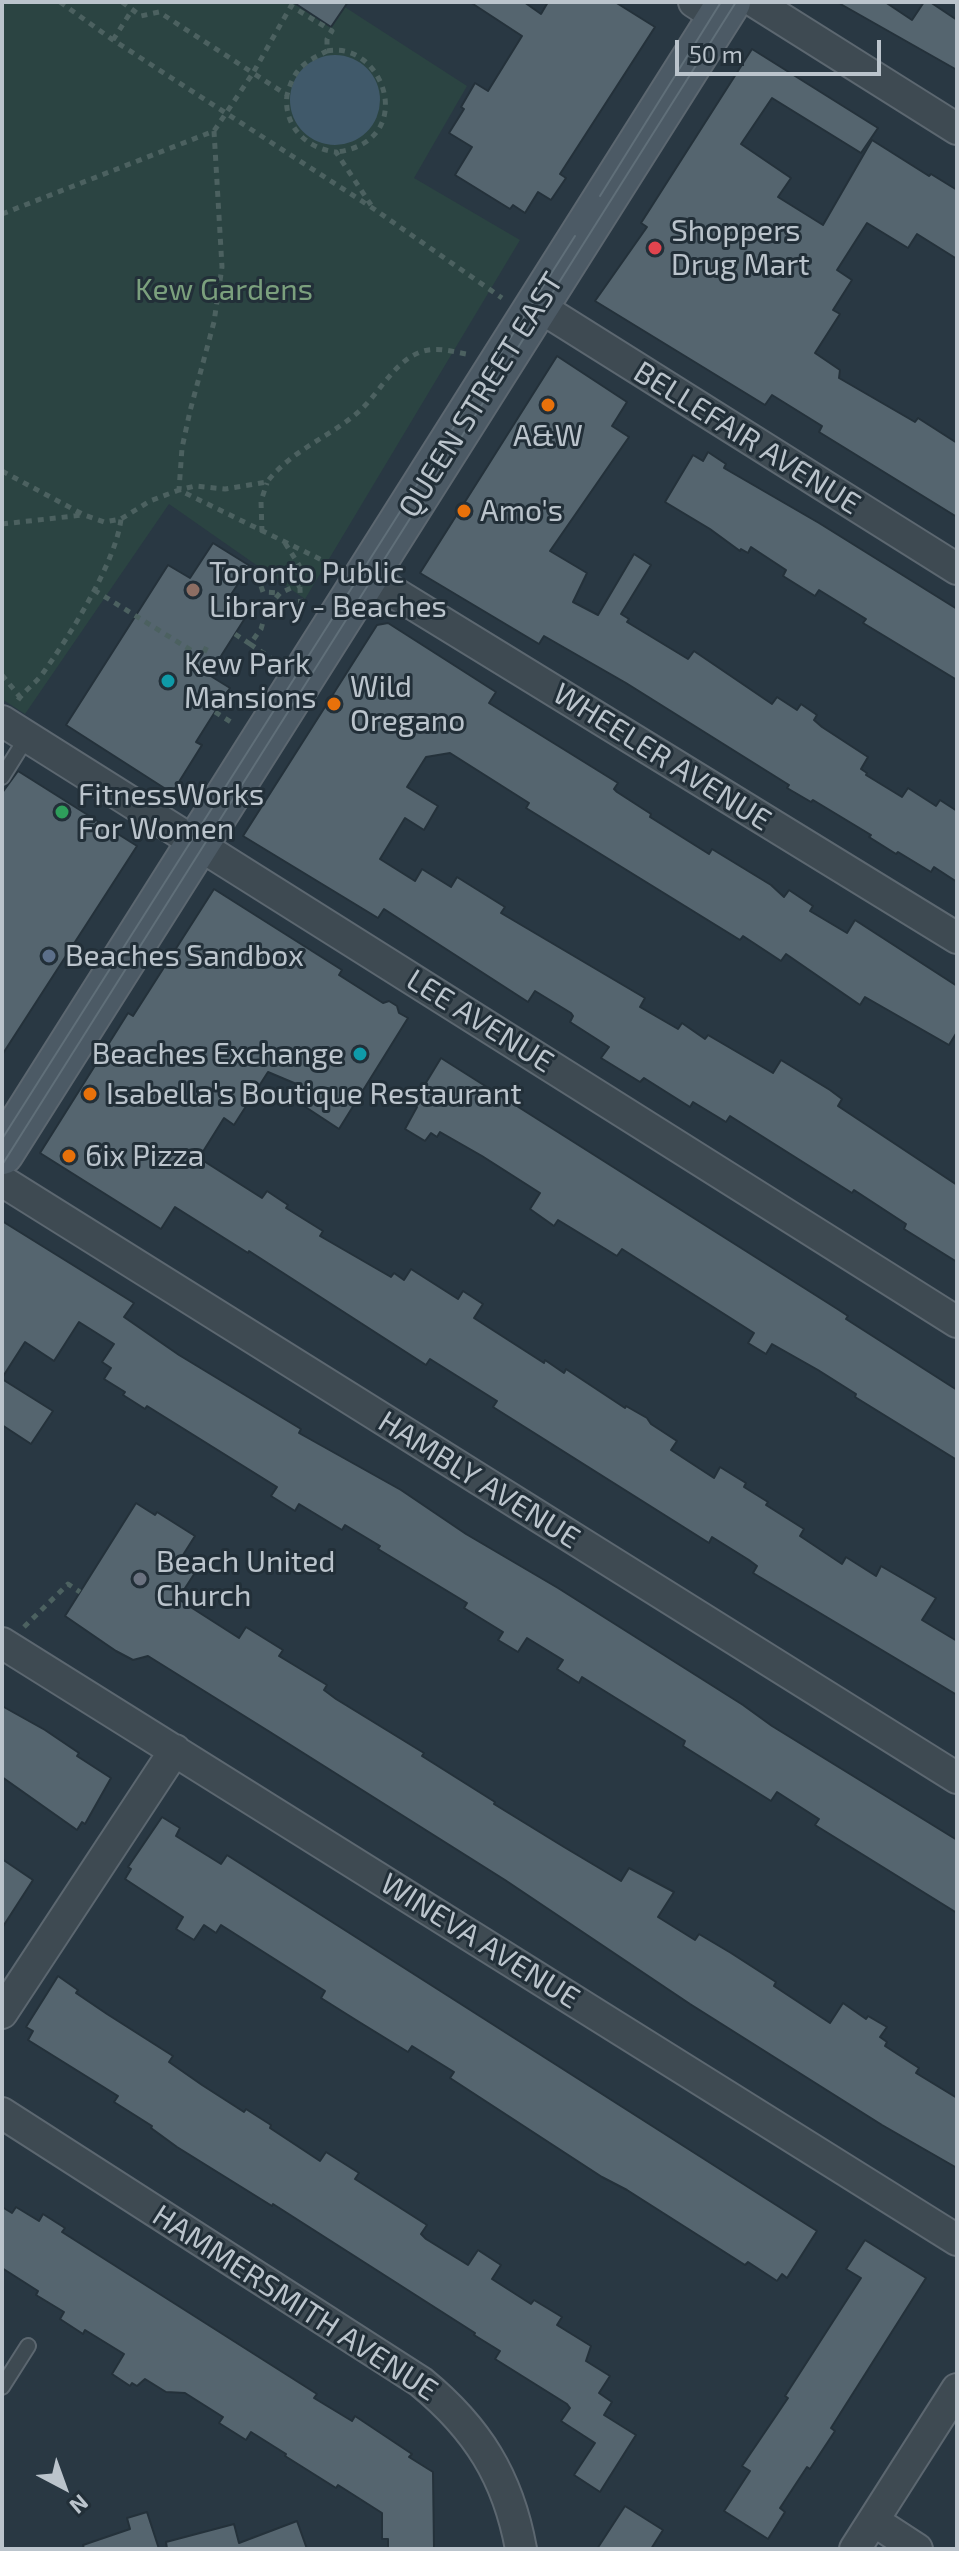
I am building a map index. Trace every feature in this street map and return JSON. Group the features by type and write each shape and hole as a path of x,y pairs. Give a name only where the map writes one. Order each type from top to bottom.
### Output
{"main road":[{"name":"QUEEN STREET EAST","path":"2,1153 198,844 349,571 520,302 724,6"}],"street":[{"path":"724,6 957,129"},
{"name":"BELLEFAIR AVENUE","path":"520,302 957,569"},
{"name":"WHEELER AVENUE","path":"349,571 957,938"},
{"name":"LEE AVENUE","path":"14,722 198,844 957,1322"},
{"name":"HAMBLY AVENUE","path":"2,1181 957,1778"},
{"name":"WINEVA AVENUE","path":"11,1637 175,1750 957,2240"},
{"path":"2,2013 175,1750"},
{"name":"HAMMERSMITH AVENUE","path":"2,2113 421,2382 445,2402 487,2451 516,2521 521,2549"},
{"path":"855,2549 957,2389"},
{"path":"874,2521 917,2549"}],"lane":[{"path":"2,777 14,722"},
{"path":"2,2387 28,2346"}],"path":[{"path":"60,2 227,115 520,302"},
{"path":"122,2 141,16 159,12 287,95"},
{"path":"2,214 214,131 253,73 291,6 332,31 327,39 327,51"},
{"path":"113,40 132,10"},
{"path":"327,51 346,51 370,68 386,95 387,110 380,128 368,142 351,150 323,151 301,137 287,118 287,95 292,76 306,61 327,51"},
{"path":"179,490 182,448 214,322 222,267 214,131"},
{"path":"336,152 374,209"},
{"path":"262,532 261,501 267,482 279,467 357,413 400,364 414,354 429,348 466,354"},
{"path":"2,471 84,515 104,522 121,519 150,501 195,486 225,489 267,482"},
{"path":"179,490 349,571"},
{"path":"2,524 84,515"},
{"path":"14,722 20,697 42,675 94,590 118,537 121,519"},
{"path":"285,543 299,565 301,614"},
{"path":"269,580 263,583 263,592 280,593"},
{"path":"250,644 261,629 267,608 280,593 300,584"},
{"path":"94,590 202,657 207,646"},
{"path":"154,625 158,615"},
{"path":"235,634 272,659"},
{"path":"2,675 20,697"},
{"path":"215,712 231,722"},
{"path":"11,1637 68,1584 80,1592"}],"green space":[{"name":"Kew Gardens","path":"2,2 337,2 467,86 414,178 520,240 305,599 169,504 25,714 2,699"}],"water":[{"path":"335,55 352,58 367,68 377,83 380,100 377,117 367,132 352,142 335,145 318,142 303,132 293,117 290,100 293,83 303,68 318,58"}],"building":[{"path":"293,2 348,2 331,27"},
{"path":"470,2 524,2 541,14 548,2 615,2 655,27 560,174 566,178 551,200 538,192 525,213 513,205 510,209 455,175 472,147 449,133 464,109 461,107 475,83 488,91 522,36"},
{"path":"837,2 885,2 912,20 924,2 930,2 957,20 957,70"},
{"path":"752,49 878,128 861,153 772,98 741,144 791,178 778,197 823,225 872,140 957,190 957,259 917,234 908,248 867,223 837,270 852,280 833,310 840,314 815,353 840,370 839,378 915,422 918,418 957,443 957,517 819,432 822,426 772,395 765,405 595,301 647,227 641,223"},
{"path":"557,356 627,402 612,426 629,437 550,551 587,573 573,602 598,615 634,554 651,565 621,614 629,619 627,622 688,659 694,651 772,704 777,697 797,710 801,704 817,715 814,720 822,727 868,757 861,769 866,775 902,797 908,788 936,806 940,800 957,811 957,882 934,867 931,872 898,852 896,854 869,837 871,835 787,788 789,785 626,683 544,636 539,644 420,573"},
{"path":"708,452 726,464 724,468 957,609 957,680 863,623 866,619 819,590 815,596 783,576 786,570 751,547 748,553 740,551 665,502 693,455 703,461"},
{"path":"213,543 250,566 226,602 247,615 209,675 230,688 196,742 202,745 172,793 66,725 168,565 190,578"},
{"path":"388,623 496,692 489,703 618,783 614,789 651,814 650,817 709,854 712,849 771,885 784,897 789,890 813,906 810,911 847,933 855,920 957,986 957,1032 949,1045 865,997 860,1005 786,954 781,961 743,936 740,940 526,808 529,803 450,753 426,757 407,787 438,806 424,830 405,818 380,859 415,881 422,869 451,887 457,877 505,907 501,913 645,998 640,1007 678,1029 682,1023 705,1039 708,1035 773,1073 781,1060 830,1090 842,1099 838,1106 957,1185 957,1262 904,1229 906,1224 854,1190 852,1193 730,1116 726,1122 693,1102 690,1107 644,1078 640,1082 601,1058 609,1047 570,1022 571,1013 535,991 528,1002 384,909 378,918 243,836 377,625"},
{"path":"18,771 137,846 2,1055 2,793"},
{"path":"214,889 342,970 339,975 383,1003 389,1001 397,1006 399,1013 408,1018 339,1129 304,1106 313,1091 268,1072 234,1125 224,1118 199,1158 262,1198 267,1191 288,1205 286,1208 323,1231 320,1236 391,1277 394,1273 404,1280 411,1269 458,1299 463,1291 483,1304 474,1318 544,1363 545,1360 564,1373 566,1369 625,1408 647,1418 677,1441 671,1450 714,1478 720,1467 746,1483 744,1487 768,1502 766,1505 804,1529 800,1536 842,1564 846,1557 876,1576 881,1566 936,1598 922,1620 957,1641 957,1695 753,1573 757,1566 749,1560 712,1537 709,1543 493,1407 497,1401 430,1359 426,1365 175,1207 161,1229 40,1153 128,1013 133,1016"},
{"path":"441,1058 839,1310 848,1316 846,1319 957,1390 957,1460 855,1397 856,1394 818,1370 772,1344 766,1354 748,1343 754,1333 622,1249 617,1256 558,1220 554,1226 530,1209 540,1193 482,1156 440,1132 437,1137 431,1133 425,1141 405,1129 417,1107 413,1104"},
{"path":"2,1221 134,1303 124,1317 179,1355 301,1429 299,1433 401,1490 466,1534 558,1588 772,1726 957,1840 957,1913 815,1825 819,1819 777,1792 771,1801 683,1746 685,1741 582,1677 579,1683 557,1669 563,1660 527,1638 518,1652 498,1640 503,1632 464,1608 467,1603 378,1549 380,1546 345,1525 342,1530 299,1504 295,1511 271,1496 277,1487 147,1406 145,1409 104,1379 111,1368 102,1362 114,1344 79,1322 54,1361 25,1342 2,1378"},
{"path":"2,1379 53,1411 31,1444 2,1425"},
{"path":"136,1503 195,1536 183,1555 200,1565 178,1599 239,1638 246,1627 283,1650 279,1656 327,1685 324,1690 336,1699 424,1753 422,1756 494,1804 621,1881 629,1868 674,1892 658,1917 695,1940 699,1934 731,1953 830,2023 843,2003 866,2019 868,2016 887,2027 880,2037 887,2042 885,2046 919,2068 916,2073 957,2098 957,2168 882,2125 690,2004 505,1880 148,1656 133,1660 65,1616"},
{"path":"2,1706 45,1730 111,1778 85,1824 82,1822 77,1830 2,1777"},
{"path":"162,1817 180,1828 176,1836 221,1864 227,1855 817,2231 787,2278 782,2274 777,2281 748,2262 745,2265 602,2177 450,2078 454,2072 412,2046 408,2052 321,1998 325,1991 221,1925 216,1933 204,1925 194,1940 176,1929 183,1917 125,1879 131,1869 128,1867"},
{"path":"2,1859 33,1880 2,1928"},
{"path":"58,1976 78,1990 76,1993 173,2056 169,2062 202,2085 271,2125 270,2128 320,2161 326,2152 359,2173 355,2179 427,2225 421,2234 426,2239 468,2265 478,2250 501,2265 492,2279 531,2304 534,2300 562,2317 557,2325 591,2346 586,2361 610,2376 599,2393 612,2402 604,2415 636,2435 600,2492 574,2475 595,2443 561,2421 570,2408 567,2404 495,2359 500,2351 273,2204 177,2147 152,2126 114,2102 118,2096 28,2040 33,2031 26,2027"},
{"path":"2,2207 12,2213 16,2207 39,2221 43,2214 65,2228 62,2232 317,2394 314,2398 352,2421 355,2416 412,2454 409,2457 433,2472 434,2549 388,2549 388,2539 382,2539 382,2513 338,2485 336,2488 251,2432 246,2440 219,2423 223,2417 185,2393 166,2392 145,2379 137,2386 132,2383 130,2386 112,2374 124,2354 60,2319 64,2312 2,2268"},
{"path":"865,2240 926,2278 831,2428 835,2431 780,2508 785,2512 768,2539 724,2511 750,2471 742,2466 788,2398 785,2396 861,2278 846,2269"},
{"path":"625,2506 663,2530 651,2549 597,2549"},
{"path":"147,2512 159,2549 84,2549 83,2545 130,2529 127,2518"},
{"path":"297,2521 307,2549 167,2549 166,2542 234,2524 239,2543"}],"tram line":[{"path":"600,196 721,2"},
{"path":"2,1165 736,2"},
{"path":"2,1139 575,236"}],"place":[{"name":"Shoppers Drug Mart","path":"655,248"},
{"name":"A&W","path":"548,405"},
{"name":"Amo's","path":"464,511"},
{"name":"Toronto Public Library - Beaches","path":"193,590"},
{"name":"Kew Park Mansions","path":"168,681"},
{"name":"Wild Oregano","path":"334,704"},
{"name":"FitnessWorks For Women","path":"62,812"},
{"name":"Beaches Sandbox","path":"49,956"},
{"name":"Beaches Exchange","path":"360,1054"},
{"name":"Isabella's Boutique Restaurant","path":"90,1094"},
{"name":"6ix Pizza","path":"69,1156"},
{"name":"Beach United Church","path":"140,1579"}]}
